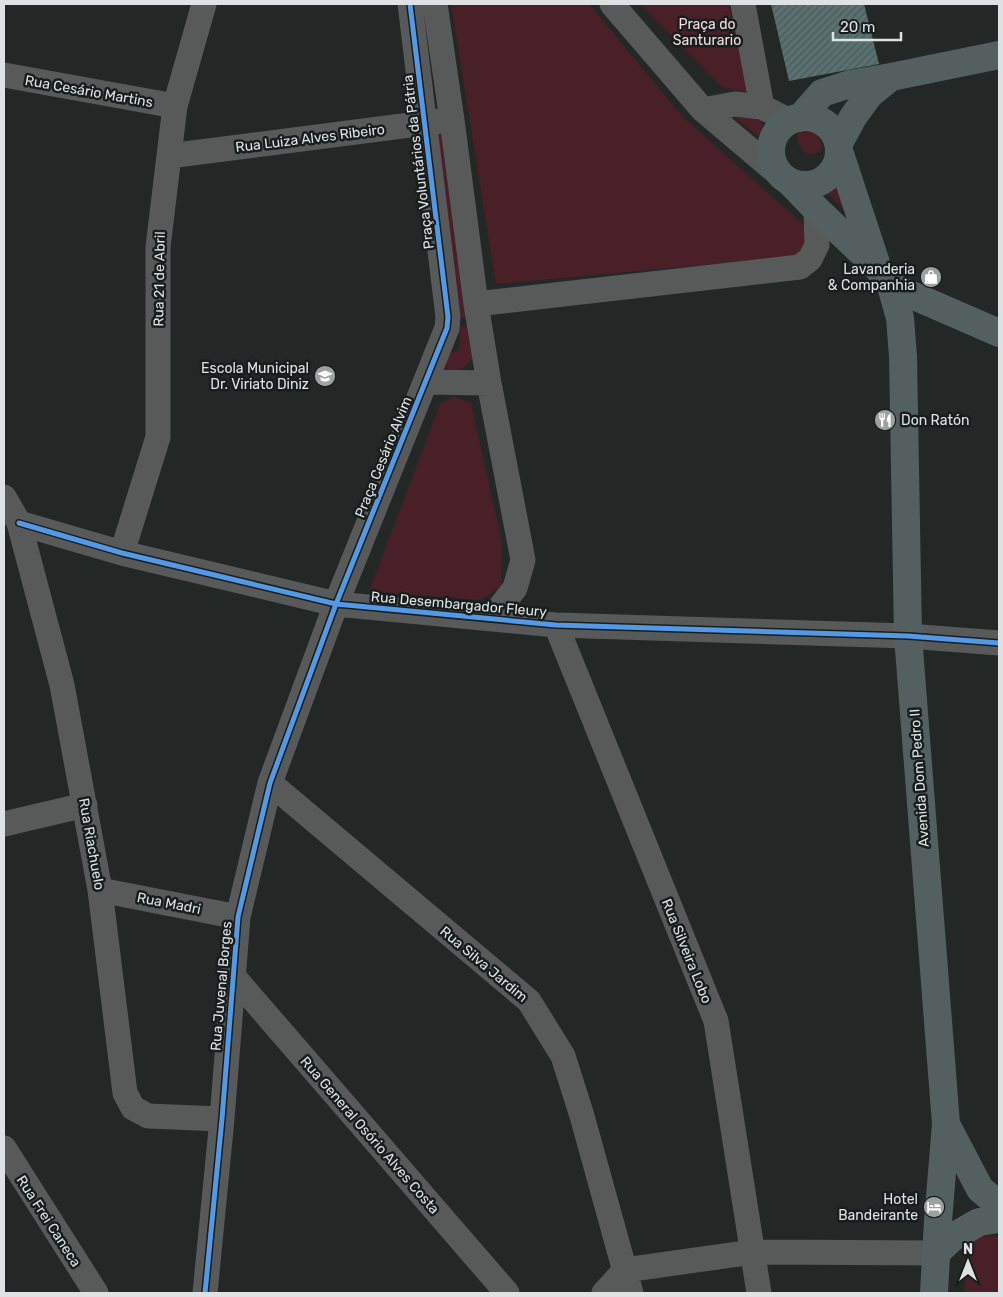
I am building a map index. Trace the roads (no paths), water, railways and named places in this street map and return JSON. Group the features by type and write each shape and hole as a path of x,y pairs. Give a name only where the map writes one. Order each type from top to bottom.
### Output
{"main road":[{"path":"999,55 850,84 822,93 795,119 781,127 771,146 771,157 774,167 884,276 999,333"},
{"path":"785,179 801,185 812,185 822,181 831,174 837,164 839,148 853,117 869,95 891,77"},
{"path":"795,119 810,118 820,120 835,134 839,148"},
{"name":"Avenida Dom Pedro II","path":"839,148 900,318 903,356 908,636 946,1124 934,1293"},
{"path":"946,1124 980,1189 999,1204"},
{"path":"936,1253 953,1237 979,1222 999,1219"}],"street":[{"name":"Rua 21 de Abril","path":"122,553 158,437 158,247 175,106 204,4"},
{"name":"Praça Voluntários da Pátria","path":"410,4 448,317"},
{"path":"435,4 476,304 522,560 515,588 491,619"},
{"path":"612,4 703,110 785,179"},
{"path":"743,4 762,107"},
{"name":"Rua Cesário Martins","path":"4,75 175,106"},
{"path":"703,110 735,104 762,107 795,119"},
{"name":"Rua Luiza Alves Ribeiro","path":"169,156 452,120"},
{"path":"476,304 800,267 810,259 817,245 816,209"},
{"name":"Praça Cesário Alvim","path":"336,604 426,382 447,328 448,317"},
{"path":"426,382 489,383"},
{"name":"Rua Riachuelo","path":"4,497 19,523 62,685 100,890 125,1093 133,1108 148,1116 222,1118"},
{"name":"Rua Desembargador Fleury","path":"19,523 122,553 336,604 556,625 908,636 999,643"},
{"name":"Rua Juvenal Borges","path":"210,1289 238,917 270,783 336,604"},
{"name":"Rua Silveira Lobo","path":"556,625 716,1022 759,1293"},
{"name":"Rua Silva Jardim","path":"270,783 529,1002 563,1056 582,1116 628,1282"},
{"path":"4,824 85,805"},
{"name":"Rua Madri","path":"100,890 238,917"},
{"name":"Rua General Osório Alves Costa","path":"233,976 507,1293"},
{"name":"Rua Frei Caneca","path":"7,1158 96,1293"},
{"path":"604,1293 628,1282 753,1252 936,1253"}],"place":[{"name":"Lavanderia & Companhia","path":"931,277"},
{"name":"Escola Municipal Dr. Viriato Diniz","path":"325,376"},
{"name":"Don Ratón","path":"885,420"},
{"name":"Hotel Bandeirante","path":"934,1207"}],"park label":[{"name":"Praça do Santurario","path":"707,32"}]}
